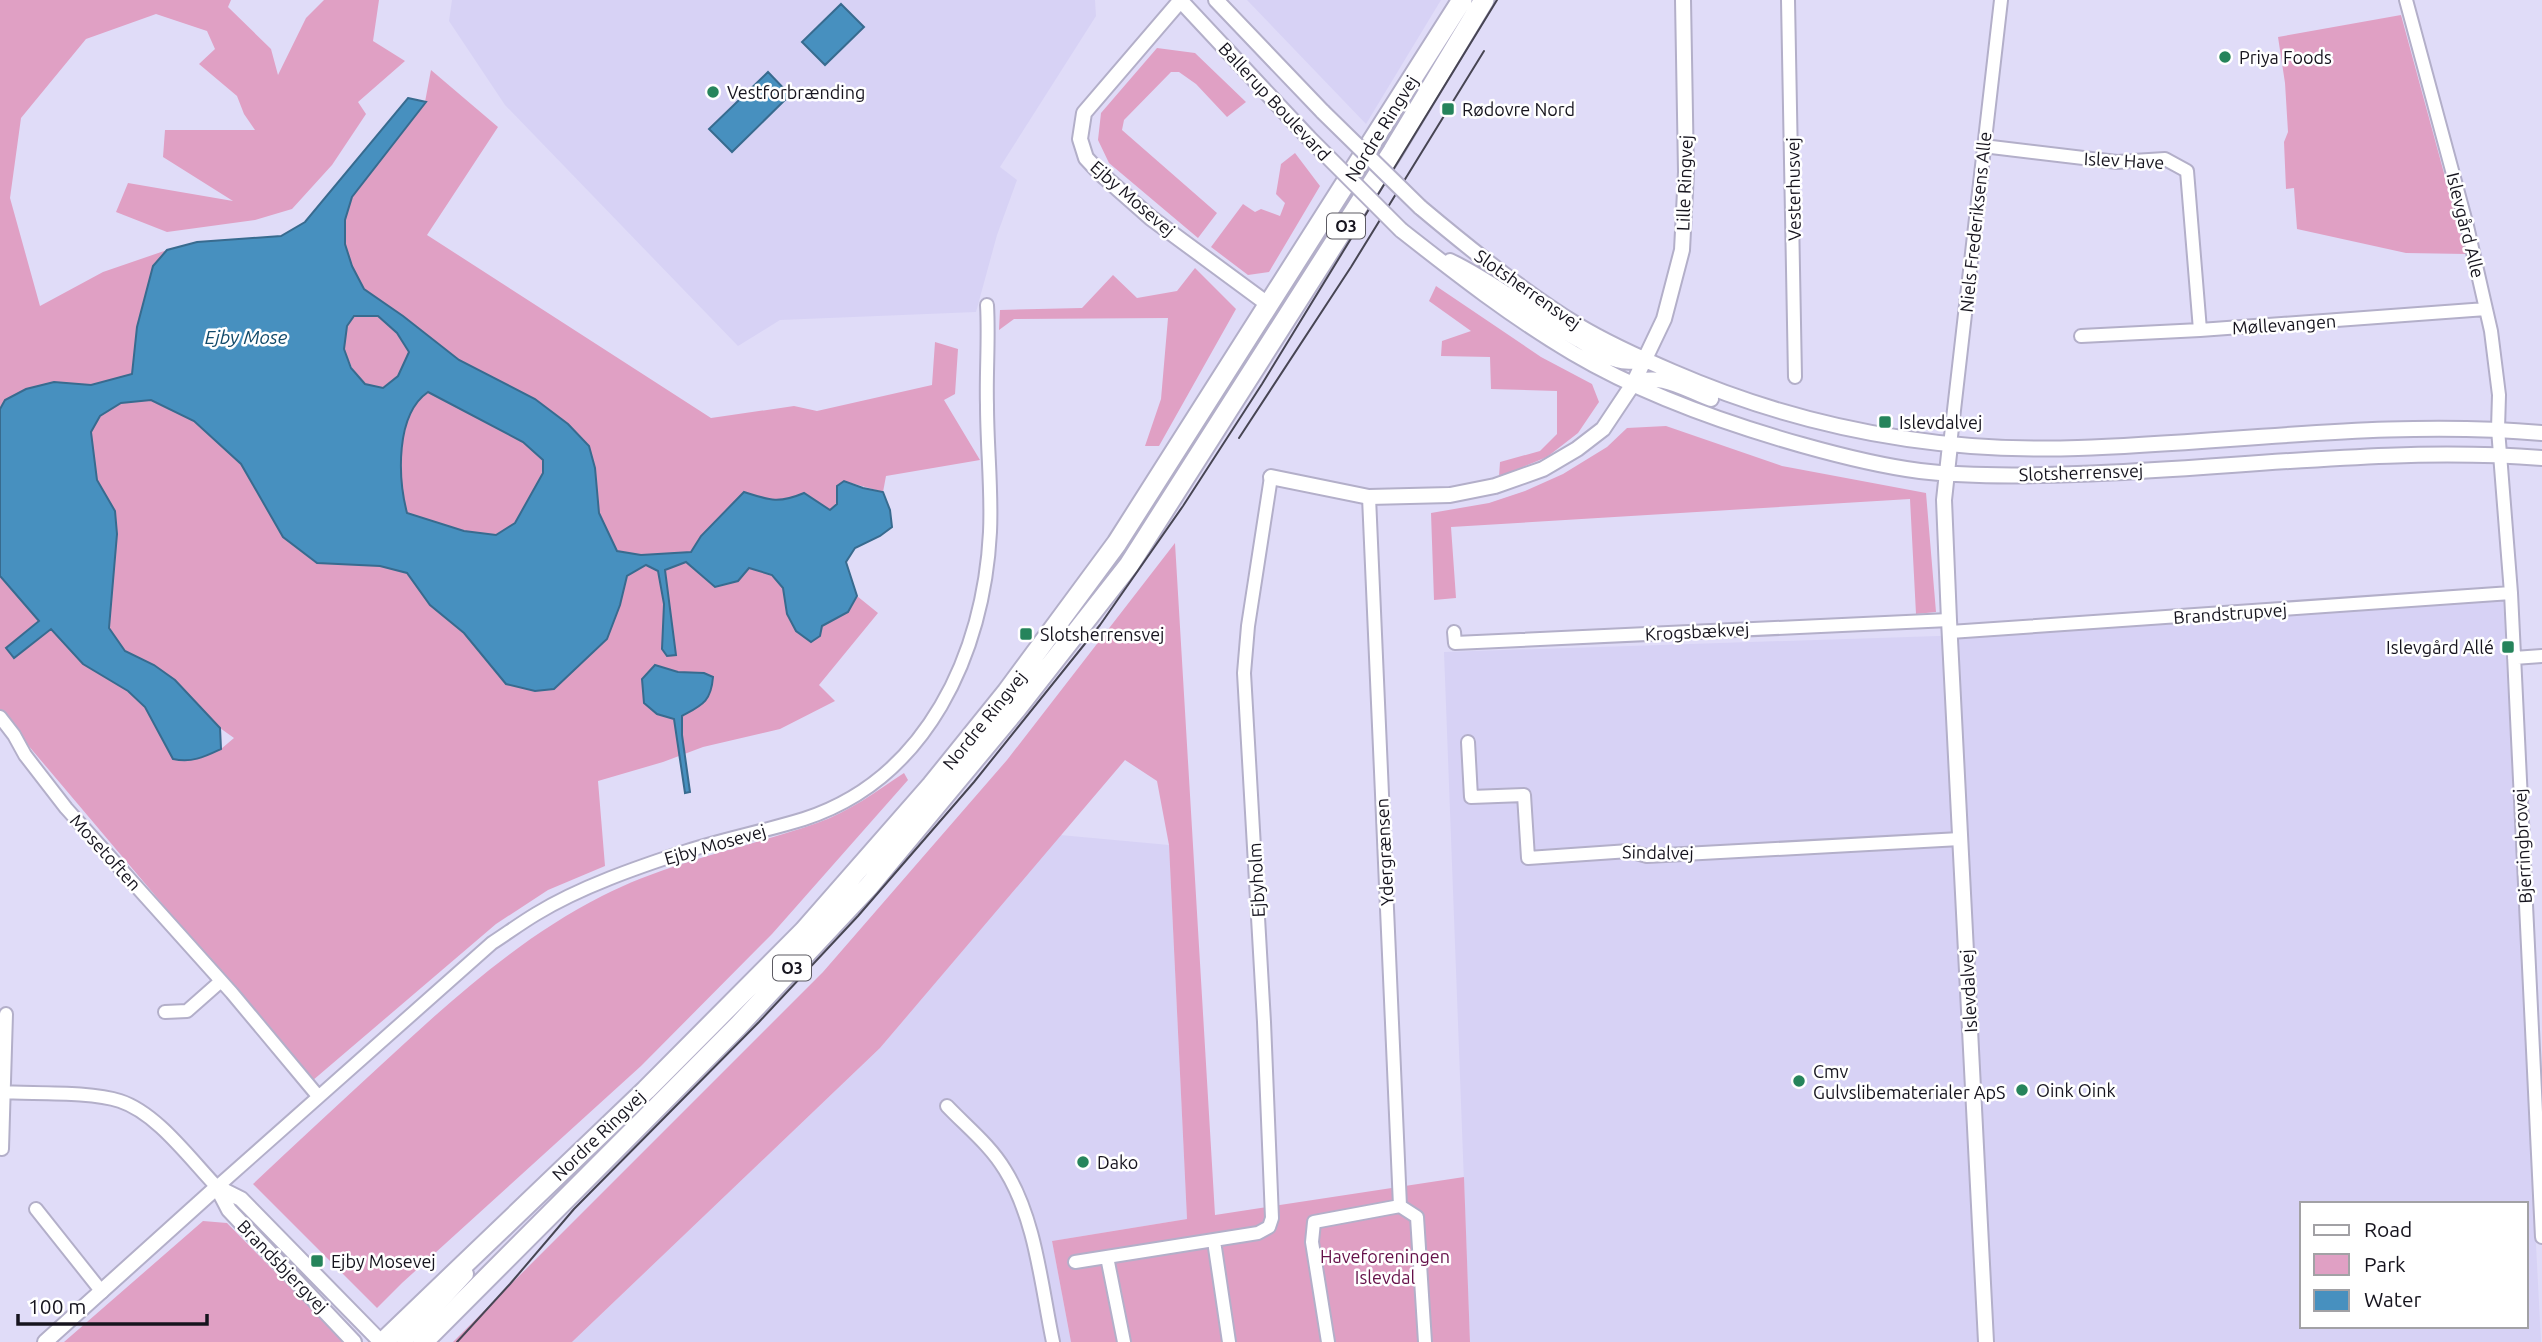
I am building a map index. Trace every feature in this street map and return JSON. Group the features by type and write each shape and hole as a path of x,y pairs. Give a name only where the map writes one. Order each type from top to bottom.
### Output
{"main road":[{"name":"Nordre Ringvej","path":"382,1342 646,1090 804,931 932,785 1046,642 1117,543 1462,0"},
{"name":"Nordre Ringvej","path":"423,1342 738,1026 869,886 1017,708 1129,565 1393,151 1484,0"}],"street":[{"name":"Ballerup Boulevard","path":"1180,0 1308,137 1401,230"},
{"name":"Ejby Mosevej","path":"1180,0 1084,113 1080,139 1086,158 1100,173 1152,218 1269,305"},
{"name":"Ballerup Boulevard","path":"1216,0 1323,112 1420,207"},
{"name":"Lille Ringvej","path":"1645,360 1664,319 1682,250 1686,172 1684,0"},
{"name":"Vesterhusvej","path":"1788,0 1796,377"},
{"name":"Niels Frederiksens Alle","path":"1950,444 2001,0"},
{"name":"Islevgård Alle","path":"2406,0 2467,226 2486,309 2500,395 2500,455"},
{"name":"Islev Have","path":"1983,146 2117,162 2165,159 2187,171 2200,330"},
{"name":"Slotsherrensvej","path":"1420,207 1520,287 1580,326 1645,360 1765,409 1859,432 1988,449 2078,448 2425,428 2498,429 2542,433"},
{"name":"Slotsherrensvej","path":"1401,230 1514,314 1574,353 1633,384 1695,410 1773,437 1838,455 1918,471 2077,474 2427,454 2542,458"},
{"name":"Slotsherrensvej","path":"1427,250 1473,272 1558,329 1616,360 1630,363 1645,360"},
{"name":"Ejby Mosevej","path":"45,1342 492,943 537,913 634,869 687,851 806,818 858,794 888,771 919,740 951,691 968,651 983,599 990,531 987,305"},
{"name":"Møllevangen","path":"2081,336 2486,309"},
{"path":"1271,477 1369,498 1450,495 1495,486 1543,469 1577,449 1603,429 1633,384 1645,360"},
{"name":"Slotsherrensvej","path":"1633,384 1650,378 1663,380 1770,418 1789,422 1805,419"},
{"name":"Islevdalvej","path":"1950,444 1944,500 1986,1342"},
{"name":"Bjerringbrovej","path":"2500,455 2511,593 2542,1237"},
{"name":"Ejbyholm","path":"1075,1262 1258,1233 1269,1227 1272,1218 1244,673 1248,626 1271,477"},
{"name":"Ydergrænsen","path":"1369,498 1400,1206"},
{"name":"Brandstrupvej","path":"1950,626 2511,593"},
{"name":"Krogsbækvej","path":"1454,632 1455,643 1950,626"},
{"path":"2514,658 2542,656"},
{"name":"Mosetoften","path":"0,716 25,755 66,808 221,981 318,1096"},
{"name":"Sindalvej","path":"1468,742 1471,797 1524,795 1528,858 1629,851 1647,856 1960,839"},
{"path":"165,1012 187,1012 221,981"},
{"path":"2,1149 6,1014"},
{"name":"Brandsbjergvej","path":"2,1093 100,1097 120,1101 139,1110 155,1122 217,1187 229,1210 354,1342"},
{"path":"947,1106 985,1142 1005,1170 1019,1197 1034,1248 1053,1342"},
{"name":"Brandsbjergvej","path":"217,1187 241,1199 382,1342"},
{"path":"1328,1342 1312,1242 1314,1222 1400,1206 1417,1217 1425,1342"},
{"path":"36,1209 102,1292"},
{"path":"404,1342 476,1264 514,1216"},
{"path":"1214,1241 1229,1342"},
{"path":"1107,1257 1124,1342"}],"shaded area":[{"path":"452,0 1095,0 1096,16 1000,167 1017,180 997,235 976,312 780,320 738,346 505,105 449,21"},
{"path":"1247,0 1441,0 1366,124"},
{"path":"2503,598 2541,1342 1470,1342 1444,652 1969,635"},
{"path":"1060,835 1169,845 1187,1219 1052,1241 1071,1342 572,1342 880,1048"}],"green space":[{"path":"0,0 231,0 228,7 271,49 278,75 306,18 324,0 379,0 373,41 405,61 358,102 366,114 332,165 292,209 255,220 167,232 116,212 128,183 233,201 163,157 165,130 255,130 244,114 237,96 199,64 215,49 207,31 156,14 86,39 21,118 10,198 40,306 103,272 167,250 153,267 137,327 132,374 91,385 54,382 5,400 0,409"},
{"path":"2401,15 2466,254 2406,253 2297,229 2294,188 2286,189 2284,142 2288,132 2285,83 2278,37"},
{"path":"1157,48 1195,53 1246,102 1227,117 1196,84 1179,72 1171,72 1124,120 1122,130 1217,213 1198,238 1109,163 1098,140 1101,113"},
{"path":"431,70 498,127 427,235 711,418 794,406 817,411 932,385 935,342 958,349 955,394 944,400 980,460 886,476 883,492 844,481 837,487 837,504 830,510 804,493 774,500 744,492 701,536 691,552 641,555 617,551 599,513 595,468 535,399 459,360 364,289 352,266 345,244 345,220 352,197 425,102"},
{"path":"1295,153 1320,186 1269,272 1248,275 1211,247 1243,204 1255,212 1261,209 1280,216 1285,203 1276,194 1281,164"},
{"path":"1195,268 1236,309 1159,446 1145,446 1161,399 1168,318 1014,319 999,330 1000,310 1082,308 1113,275 1137,298 1177,291"},
{"path":"1436,286 1541,357 1592,384 1599,402 1578,433 1547,457 1499,477 1500,462 1540,451 1557,434 1557,391 1491,389 1490,357 1441,356 1442,341 1471,331 1429,301"},
{"path":"354,316 378,316 397,333 409,352 398,376 383,388 365,384 352,368 344,349 347,326"},
{"path":"428,392 523,442 543,460 543,473 515,523 496,535 464,531 407,514 401,466 404,432 417,403"},
{"path":"151,400 195,421 241,464 283,537 317,563 380,566 407,573 430,605 464,633 506,684 535,691 554,689 607,639 620,605 627,576 646,564 665,570 687,562 738,581 749,568 772,575 783,588 787,614 796,631 811,642 822,626 848,612 857,596 878,613 819,685 835,701 780,729 703,747 598,781 605,866 548,890 496,924 312,1081 0,712 0,576 40,621 7,648 13,658 51,628 83,663 128,691 145,707 173,759 221,749 234,738 220,728 175,680 154,665 125,651 109,628 117,534 115,511 97,481 91,432 100,416 121,403"},
{"path":"1666,426 1782,466 1926,493 1936,612 1916,614 1910,499 1451,527 1456,598 1434,600 1431,513 1489,503 1525,491 1563,474 1607,447 1627,428"},
{"name":"Haveforeningen Islevdal","path":"1175,543 1215,1215 1464,1177 1470,1342 1071,1342 1052,1241 1187,1219 1169,845 1157,781 1125,760 880,1048 572,1342 453,1342 823,972 1007,760"},
{"path":"904,773 908,780 772,934 641,1066 377,1308 253,1184 433,1018 486,973 542,931 602,896 655,873 829,818 862,801"},
{"path":"203,1221 227,1223 344,1342 64,1342"}],"water":[{"path":"841,4 864,27 825,65 802,42"},
{"path":"768,72 790,95 732,152 709,129"},
{"name":"Ejby Mose","path":"408,98 426,102 352,197 345,220 345,244 352,266 364,289 459,360 535,399 568,424 589,446 595,468 599,513 617,551 641,555 691,552 701,536 744,492 774,500 804,493 830,510 837,504 837,486 844,481 883,492 890,510 892,527 855,548 846,562 857,596 848,612 822,626 820,636 811,642 796,631 787,614 783,588 772,575 749,568 738,581 715,587 686,562 665,570 676,655 667,656 662,649 664,604 658,571 646,565 627,576 620,605 607,639 554,689 535,691 506,684 464,633 430,605 407,573 380,566 317,563 283,537 241,464 194,421 151,400 121,403 100,416 91,432 97,480 115,511 117,534 109,628 125,651 154,665 175,680 220,728 221,749 192,760 173,759 145,707 128,691 83,664 51,629 14,658 6,648 39,621 0,576 0,409 5,400 26,389 54,382 91,385 132,374 137,327 153,266 167,250 197,242 281,236 305,222","holes":["354,316 378,316 397,333 409,352 398,376 383,388 365,384 351,368 344,349 347,326","428,392 523,442 543,460 543,473 515,523 496,535 464,531 407,513 401,465 404,431 417,402"]},
{"path":"655,665 678,672 704,673 713,677 708,697 682,716 690,792 685,793 674,719 657,714 644,703 642,679"}],"tram line":[{"path":"457,1342 574,1209 759,1022 858,916 974,782 1100,625 1183,506 1262,384 1497,0"},
{"path":"1239,438 1351,267 1484,51"}],"place":[{"name":"Priya Foods","path":"2225,57"},
{"name":"Vestforbrænding","path":"713,92"},
{"name":"Rødovre Nord","path":"1448,109"},
{"name":"Islevdalvej","path":"1885,422"},
{"name":"Slotsherrensvej","path":"1026,634"},
{"name":"Islevgård Allé","path":"2508,647"},
{"name":"Cmv Gulvslibematerialer ApS","path":"1799,1081"},
{"name":"Oink Oink","path":"2022,1090"},
{"name":"Dako","path":"1083,1162"},
{"name":"Ejby Mosevej","path":"317,1261"}]}
